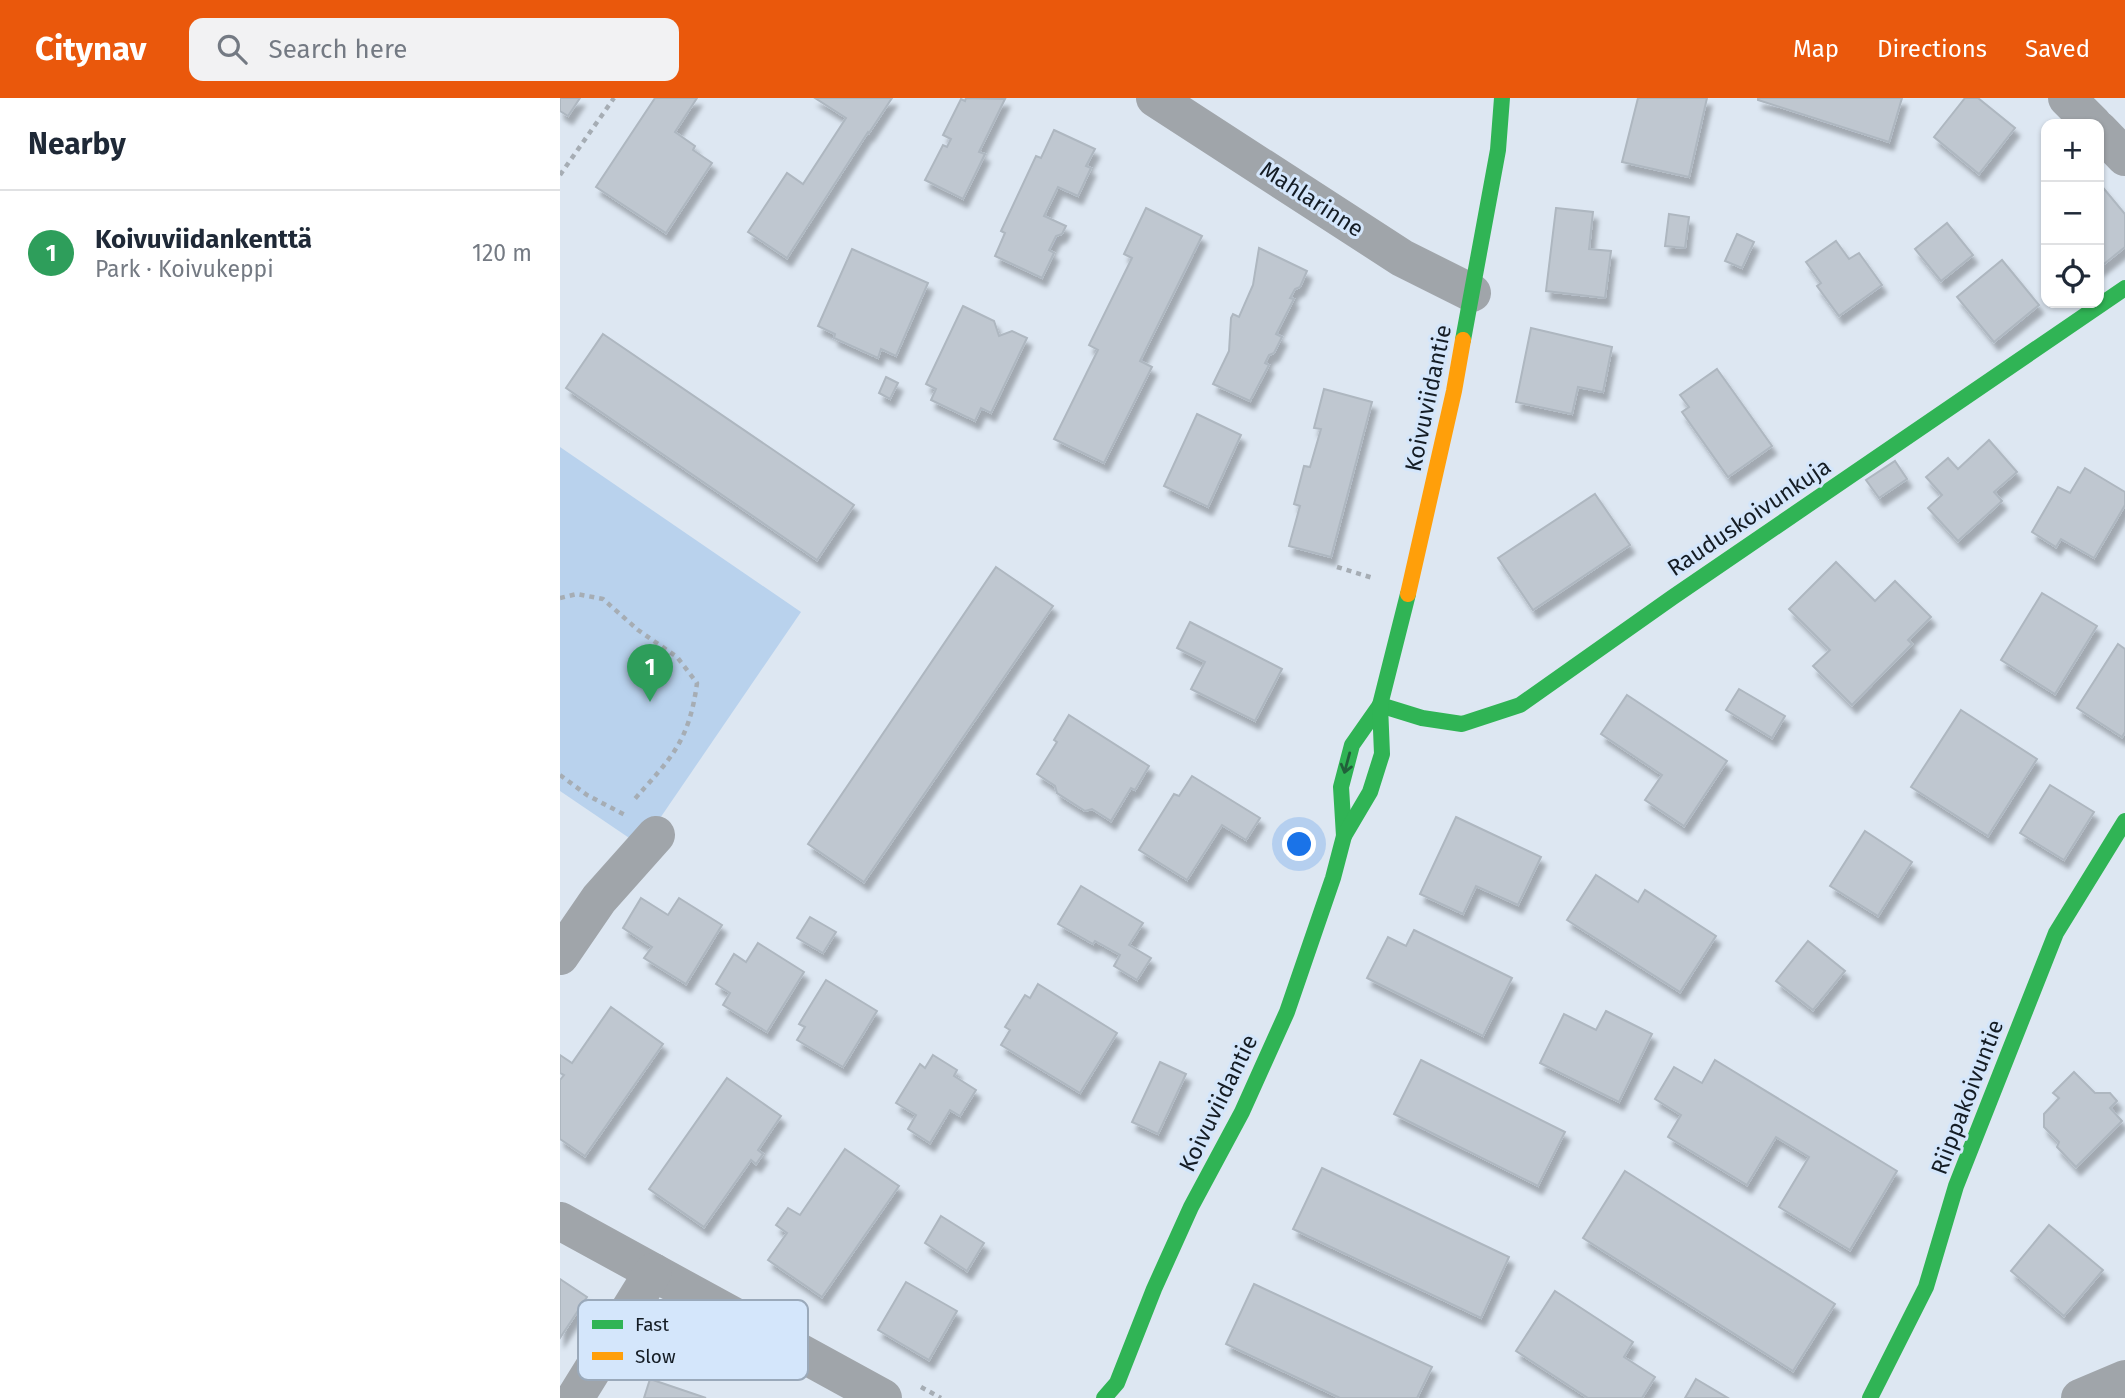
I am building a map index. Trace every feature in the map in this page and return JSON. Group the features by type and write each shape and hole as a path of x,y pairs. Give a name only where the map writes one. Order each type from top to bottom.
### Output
{"street":[{"name":"Mahlarinne","path":"1155,98 1402,258 1472,293"},
{"name":"Koivuviidantie","path":"1104,1398 1118,1391 1154,1289 1186,1219 1242,1112 1287,1012 1333,878 1344,836 1370,792 1382,754 1380,705 1423,532 1472,293 1498,150 1502,98"},
{"path":"2067,98 2088,119"},
{"path":"2104,135 2125,157"},
{"name":"Rauduskoivunkuja","path":"1380,705 1422,719 1462,724 1520,705 1672,597 2125,288"},
{"name":"Koivuviidantie","path":"1344,836 1341,786 1352,745 1380,705"},
{"name":"Riippakoivuntie","path":"1870,1398 1926,1287 1956,1186 2056,933 2125,821"},
{"path":"560,956 599,899 656,835"},
{"path":"560,1221 704,1300"},
{"path":"636,1300 653,1272"},
{"path":"808,1357 883,1398"},
{"path":"2080,1398 2125,1379"},
{"path":"575,1398 586,1380"}],"path":[{"path":"560,175 614,98"},
{"path":"1338,567 1384,582"},
{"path":"560,597 577,594 603,599 638,630 677,657 697,683 693,713 685,735 667,762 632,803"},
{"path":"560,775 587,795 656,835"}],"shaded area":[{"path":"560,447 801,612 641,846 560,791"}],"building":[{"path":"560,98 580,98 568,116 560,111"},
{"path":"655,98 697,98 675,132 695,146 693,150 712,163 666,233 596,187"},
{"path":"815,98 892,98 787,258 748,232 787,173 803,184 846,118"},
{"path":"966,98 1005,99 979,152 985,154 963,199 925,180 943,145 947,147 951,139 943,135 961,99 965,101"},
{"path":"1638,98 1707,98 1689,177 1622,162"},
{"path":"1758,98 1902,98 1889,142"},
{"path":"1965,98 1978,98 2015,128 1979,174 1934,137"},
{"path":"1054,130 1095,149 1086,166 1091,168 1078,196 1058,187 1044,216 1066,226 1062,234 1056,236 1049,250 1054,253 1042,278 995,256 1005,233 1001,231 1036,156 1041,158"},
{"path":"2104,189 2125,214 2125,247 2104,264"},
{"path":"1146,208 1202,236 1140,361 1152,367 1104,463 1054,439 1098,350 1089,345 1132,258 1124,254"},
{"path":"1556,208 1593,212 1589,249 1611,251 1605,298 1546,291"},
{"path":"1669,214 1689,217 1685,248 1665,246"},
{"path":"1947,223 1973,255 1941,281 1915,249"},
{"path":"1737,234 1754,242 1742,268 1725,261"},
{"path":"1836,241 1849,259 1859,253 1882,285 1839,316 1817,286 1821,283 1806,262"},
{"path":"1259,248 1307,271 1300,287 1295,289 1290,298 1294,299 1276,334 1282,337 1265,363 1269,365 1250,401 1213,384 1229,351 1231,318 1233,314 1239,317 1253,285"},
{"path":"852,249 928,283 896,356 881,349 878,358 834,338 835,334 818,326"},
{"path":"2002,260 2039,305 1994,342 1957,297"},
{"path":"963,306 994,321 999,336 1012,331 1027,338 991,413 981,408 975,421 931,400 936,389 926,384"},
{"path":"1531,328 1612,347 1603,392 1578,387 1572,414 1516,402"},
{"path":"603,334 854,505 817,560 566,388"},
{"path":"1717,369 1772,446 1728,477 1682,412 1689,407 1680,395"},
{"path":"886,377 898,383 890,399 879,393"},
{"path":"1324,389 1372,402 1331,557 1289,546 1300,506 1294,504 1304,466 1310,467 1321,429 1314,428"},
{"path":"1197,414 1241,435 1208,507 1164,486"},
{"path":"1989,440 2017,472 1994,492 2002,501 1958,541 1928,508 1942,495 1926,477 1948,458 1958,469"},
{"path":"1895,461 1907,479 1879,498 1866,480"},
{"path":"2085,468 2125,492 2125,505 2094,558 2061,539 2056,547 2032,532 2058,487 2070,493"},
{"path":"1595,494 1630,545 1533,610 1498,558"},
{"path":"1836,562 1875,601 1895,581 1931,617 1908,640 1912,644 1852,705 1813,666 1830,650 1789,609"},
{"path":"996,567 1053,606 864,882 808,844"},
{"path":"2042,593 2097,626 2055,694 2001,660"},
{"path":"1190,622 1282,669 1255,721 1191,689 1205,662 1177,648"},
{"path":"2118,644 2125,649 2125,732 2122,737 2077,708"},
{"path":"1739,689 1785,716 1772,738 1726,710"},
{"path":"1627,695 1727,761 1684,826 1645,800 1662,775 1601,734"},
{"path":"1961,710 2037,759 1988,836 1911,787"},
{"path":"1069,715 1149,766 1135,790 1131,788 1111,821 1092,809 1085,811 1057,793 1055,786 1037,774 1057,742 1054,740"},
{"path":"1192,776 1260,818 1246,840 1222,825 1187,880 1139,850 1174,794 1179,796"},
{"path":"2050,785 2094,812 2064,860 2020,833"},
{"path":"1456,817 1541,857 1518,905 1476,886 1463,914 1420,894"},
{"path":"1865,831 1912,862 1878,916 1830,886"},
{"path":"1596,875 1638,902 1645,890 1716,936 1680,992 1567,920"},
{"path":"1081,886 1143,923 1129,945 1151,958 1137,980 1114,966 1120,955 1095,941 1093,944 1058,924"},
{"path":"641,898 668,915 679,898 722,925 686,984 644,958 652,947 623,928"},
{"path":"810,917 836,932 823,953 797,938"},
{"path":"1414,930 1512,978 1483,1036 1367,978 1388,937 1406,946"},
{"path":"1808,941 1845,971 1813,1010 1776,981"},
{"path":"758,943 804,972 767,1032 723,1005 730,993 716,984 734,954 746,962"},
{"path":"826,980 877,1011 843,1067 797,1040 805,1027 799,1024"},
{"path":"1038,984 1117,1033 1080,1093 1001,1045 1010,1030 1005,1027 1025,995 1030,998"},
{"path":"611,1007 663,1044 585,1156 560,1139 560,1080 564,1075 560,1073 560,1055 572,1063"},
{"path":"1606,1011 1652,1034 1619,1102 1540,1063 1564,1014 1596,1030"},
{"path":"933,1055 957,1070 954,1076 976,1090 960,1116 950,1110 930,1143 908,1129 916,1115 896,1103 920,1064 925,1068"},
{"path":"1421,1060 1565,1132 1538,1186 1394,1114"},
{"path":"1715,1060 1897,1171 1850,1250 1779,1207 1809,1157 1776,1137 1747,1185 1668,1137 1681,1115 1655,1099 1674,1067 1702,1083"},
{"path":"1160,1062 1186,1074 1158,1134 1132,1122"},
{"path":"2074,1072 2095,1093 2110,1093 2117,1101 2110,1108 2122,1121 2076,1167 2057,1147 2059,1142 2044,1127 2044,1114 2059,1098 2053,1093"},
{"path":"727,1078 781,1116 758,1150 763,1154 756,1164 751,1160 704,1227 649,1189"},
{"path":"845,1149 899,1186 822,1297 768,1260 787,1233 776,1225 788,1208 800,1215"},
{"path":"1322,1168 1509,1257 1481,1318 1293,1229"},
{"path":"1625,1171 1835,1304 1793,1371 1583,1238"},
{"path":"941,1216 984,1243 967,1271 925,1243"},
{"path":"2049,1225 2103,1270 2064,1316 2011,1271"},
{"path":"560,1279 587,1297 585,1300 578,1300 578,1311 560,1338"},
{"path":"906,1282 957,1311 929,1360 878,1330"},
{"path":"1254,1284 1432,1367 1417,1398 1340,1398 1226,1344"},
{"path":"1555,1291 1633,1342 1624,1357 1655,1377 1642,1398 1588,1398 1516,1351"},
{"path":"1696,1379 1728,1398 1685,1398"},
{"path":"650,1380 653,1380 706,1398 644,1398"}],"traffic: fast":[{"path":"1463,340 1498,150 1502,98"},
{"path":"1380,705 1422,718 1462,724 1520,705 2125,288"},
{"path":"1104,1398 1117,1383 1154,1289 1191,1207 1242,1112 1287,1012 1333,878 1344,836 1370,792 1382,754 1380,705 1408,594"},
{"path":"1344,836 1341,787 1352,745 1380,705"},
{"path":"1870,1398 1926,1287 1956,1186 2056,933 2125,821"}],"traffic: slow":[{"path":"1408,594 1463,340"}],"place":[{"name":"Koivuviidankenttä","path":"650,702"}]}
